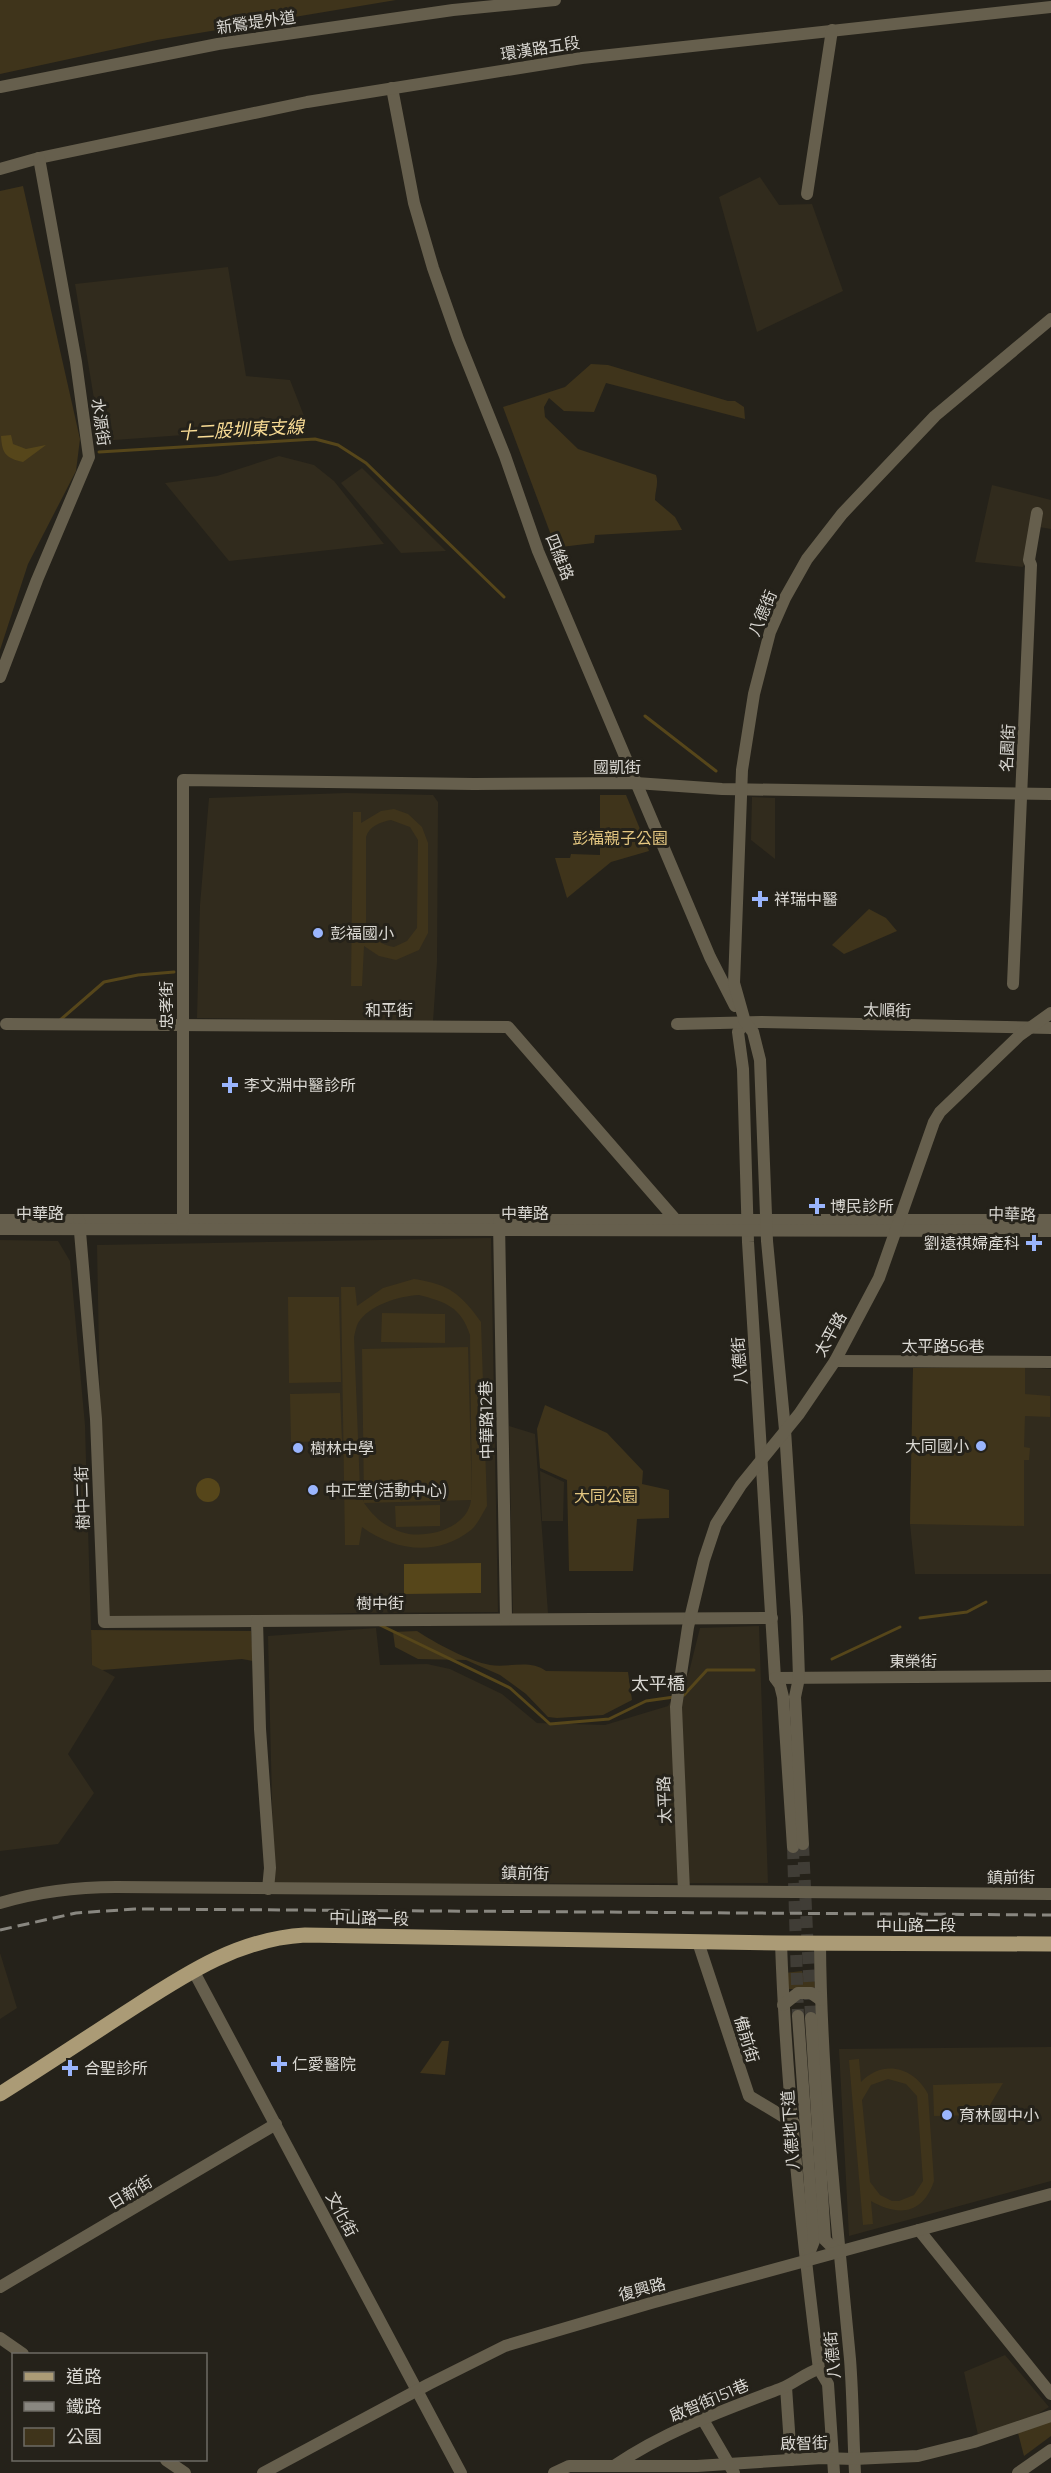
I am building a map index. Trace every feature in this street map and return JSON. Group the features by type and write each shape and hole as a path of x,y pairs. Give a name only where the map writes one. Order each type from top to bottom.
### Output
{"main road":[{"name":"中山路一段","path":"0,2094 194,1970 242,1947 269,1939 305,1935 782,1943"},
{"name":"中山路二段","path":"782,1943 1051,1944"}],"street":[{"name":"新鶯堤外道","path":"0,87 218,44 453,10 555,0"},
{"name":"環漢路五段","path":"0,169 39,158 307,102 582,58 1051,7"},
{"path":"807,194 832,30"},
{"name":"四維路","path":"392,88 414,203 433,268 458,339 505,456 538,551 712,963 745,1022"},
{"name":"水源街","path":"0,677 37,580 89,457 76,362 39,158"},
{"name":"八德街","path":"745,1022 738,1032 743,1069 748,1225 775,1678 789,1697 799,1678 785,1430 766,1225 760,1060 753,1032 745,1022 734,983 741,789 744,750 754,694 764,652 785,598 807,559 842,514 935,416 1051,319"},
{"name":"名園街","path":"1013,984 1029,633 1031,565 1029,560 1037,513"},
{"name":"國凱街","path":"183,780 474,784 636,783 741,789 1051,794"},
{"name":"忠孝街","path":"183,780 183,1225"},
{"name":"太平路","path":"684,1891 677,1694 704,1560 716,1524 741,1485 785,1430 835,1361 879,1278 934,1122 940,1112 1028,1029 1051,1013"},
{"name":"太順街","path":"677,1024 745,1022 1051,1028"},
{"name":"和平街","path":"6,1024 508,1027 675,1224"},
{"name":"中華路","path":"0,1220 79,1225"},
{"name":"中華路","path":"0,1229 79,1225 183,1225 282,1230 499,1224 899,1225 1051,1220"},
{"name":"中華路12巷","path":"499,1224 506,1619"},
{"name":"樹中二街","path":"79,1225 96,1419 104,1622 256,1621"},
{"name":"中華路","path":"899,1225 1051,1231"},
{"name":"太平路56巷","path":"835,1361 1051,1362"},
{"name":"樹中街","path":"256,1621 772,1618"},
{"path":"256,1621 260,1730 270,1868 268,1889"},
{"name":"東榮街","path":"775,1678 1051,1676"},
{"path":"789,1697 798,1845"},
{"name":"鎮前街","path":"0,1903 18,1898 91,1887 1051,1894"},
{"name":"備前街","path":"698,1942 749,2096 794,2123"},
{"path":"782,1943 783,2005 806,2262"},
{"name":"八德街","path":"820,1943 821,2000 838,2253 850,2362 855,2473"},
{"name":"文化街","path":"194,1970 461,2473"},
{"path":"783,2005 798,1993 811,1993 821,2000"},
{"name":"八德地下道","path":"798,2016 820,2241"},
{"name":"八德地下道","path":"812,2018 820,2241"},
{"name":"日新街","path":"0,2287 276,2124"},
{"name":"復興路","path":"263,2473 417,2390 506,2346 651,2303 1051,2194"},
{"path":"920,2230 1051,2394"},
{"path":"820,2241 838,2253"},
{"name":"八德街","path":"820,2241 806,2262 819,2369 828,2384 834,2473"},
{"path":"0,2339 20,2353"},
{"name":"啟智街151巷","path":"614,2466 702,2418 786,2387 806,2373 819,2369"},
{"path":"786,2387 791,2460"},
{"name":"啟智街","path":"554,2473 569,2466 698,2470 731,2469 791,2460 918,2456 974,2442 1051,2415"},
{"path":"702,2418 731,2469"},
{"path":"1018,2473 1051,2450"},
{"path":"167,2461 184,2473"}],"shaded area":[{"path":"760,177 779,205 812,204 843,291 757,332 719,197"},
{"path":"228,267 246,376 290,380 308,426 101,441 75,284"},
{"path":"11,435 13,444 26,449 46,445 23,462 9,457 2,447 1,436"},
{"path":"279,456 314,465 334,481 384,544 229,561 165,483 217,476"},
{"path":"362,468 446,551 401,553 341,483"},
{"path":"992,485 1051,500 1051,529 1039,527 1023,567 975,562"},
{"name":"彭福國小","path":"346,793 433,795 438,802 437,962 433,1022 197,1018 200,905 209,798"},
{"path":"752,797 775,798 775,859 751,840"},
{"name":"樹林中學","path":"491,1238 498,1612 353,1613 104,1622 97,1245"},
{"path":"0,1240 58,1241 70,1261 85,1425 92,1664 115,1677 68,1754 94,1793 58,1844 0,1851"},
{"name":"大同國小","path":"1026,1367 1051,1369 1051,1574 915,1574 910,1524 913,1368"},
{"path":"509,1426 535,1434 548,1613 513,1614"},
{"path":"540,1471 564,1482 563,1521 542,1521"},
{"path":"208,1478 217,1481 220,1490 217,1499 208,1502 199,1499 196,1490 199,1481"},
{"path":"481,1563 481,1593 404,1594 404,1564"},
{"path":"759,1626 768,1883 274,1884 268,1636 376,1628 380,1665 427,1664 450,1669 502,1694 537,1723 605,1725 668,1706 689,1672 700,1628"},
{"path":"0,1953 17,2008 0,2019"},
{"name":"育林國中小","path":"1051,2047 1051,2181 849,2236 839,2049"},
{"path":"1005,2355 1049,2407 1031,2418 978,2435 964,2372"}],"green space":[{"path":"0,0 396,0 157,40 0,74"},
{"path":"23,186 80,439 76,471 28,564 0,650 0,191"},
{"path":"591,364 608,365 728,401 735,401 744,407 745,419 606,383 594,412 564,411 549,398 544,407 545,417 578,449 656,475 655,500 675,517 682,530 595,535 594,543 561,547 554,543 503,407 565,387"},
{"name":"彭福親子公園","path":"600,795 626,795 649,851 611,862 567,898 555,858 570,858 571,854 600,855"},
{"path":"394,809 408,814 422,827 428,843 428,933 419,950 396,960 379,956 364,946 362,986 351,986 353,812 361,812 361,823 381,811","holes":["391,820 410,827 418,840 417,928 407,941 394,947 377,940 370,934 366,925 366,837 373,827"]},
{"path":"869,909 886,918 897,931 844,954 832,945"},
{"path":"414,1279 445,1287 460,1297 481,1322 487,1506 471,1530 458,1539 430,1547 402,1546 362,1527 359,1545 345,1545 341,1287 355,1287 357,1306 383,1288","holes":["419,1295 451,1307 462,1318 470,1335 472,1500 468,1347 362,1349 364,1502 360,1489 354,1337 356,1328 363,1317 377,1306 403,1297","471,1500 468,1510 454,1525 444,1530 421,1534 410,1534 389,1527 364,1503"]},
{"path":"288,1297 339,1297 341,1382 289,1383"},
{"path":"382,1313 445,1314 445,1343 381,1342"},
{"name":"大同國小","path":"1025,1367 1025,1394 1050,1396 1050,1417 1025,1416 1024,1447 1030,1448 1029,1460 1024,1460 1024,1526 910,1524 913,1368"},
{"path":"340,1393 342,1441 291,1442 290,1394"},
{"name":"大同公園","path":"545,1405 607,1433 643,1471 642,1484 669,1490 669,1518 637,1519 633,1571 569,1571 567,1480 540,1468 537,1429"},
{"path":"440,1505 440,1526 396,1527 395,1506"},
{"path":"91,1630 251,1631 253,1661 242,1659 102,1670 92,1665"},
{"path":"417,1631 452,1651 490,1665 533,1665 546,1671 628,1672 632,1700 603,1715 548,1717 526,1694 500,1675 466,1660 418,1659 395,1647 393,1632"},
{"path":"802,1971 804,1980 807,1980 807,1972 814,1971 815,1989 786,1989 785,1973"},
{"path":"442,2041 449,2041 445,2075 420,2073"},
{"path":"859,2059 861,2082 879,2070 898,2069 915,2078 928,2094 934,2181 923,2200 917,2206 909,2209 891,2209 871,2201 873,2224 863,2225 849,2060","holes":["888,2079 906,2084 917,2096 923,2181 914,2195 899,2201 892,2201 880,2195 870,2182 862,2100 871,2085"]},
{"path":"1003,2083 984,2115 934,2116 933,2085"},
{"path":"1051,2421 1051,2436 1024,2456 1018,2433"}],"waterway":[{"name":"十二股圳東支線","path":"99,452 315,439 338,445 366,463 504,597"},
{"name":"十二股圳東支線","path":"645,716 716,771"},
{"path":"59,1021 104,982 138,975 174,972"},
{"path":"920,1618 967,1612 986,1602"},
{"path":"380,1625 510,1688 550,1724 609,1719 646,1701 674,1697"},
{"path":"832,1659 900,1627"},
{"path":"680,1696 684,1695 707,1670 754,1670"}],"tunnel":[{"path":"803,1844 811,2018"},
{"path":"793,1847 798,2016"}],"railway":[{"path":"0,1930 76,1913 135,1909 1051,1915"}],"place":[{"name":"祥瑞中醫","path":"760,899"},
{"name":"彭福國小","path":"318,933"},
{"name":"李文淵中醫診所","path":"230,1085"},
{"name":"博民診所","path":"817,1206"},
{"name":"劉遠祺婦產科","path":"1034,1243"},
{"name":"大同國小","path":"981,1446"},
{"name":"樹林中學","path":"298,1448"},
{"name":"中正堂(活動中心)","path":"313,1490"},
{"name":"仁愛醫院","path":"279,2064"},
{"name":"合聖診所","path":"70,2068"},
{"name":"育林國中小","path":"947,2115"}],"district":[{"name":"太平橋","path":"658,1684"}]}
